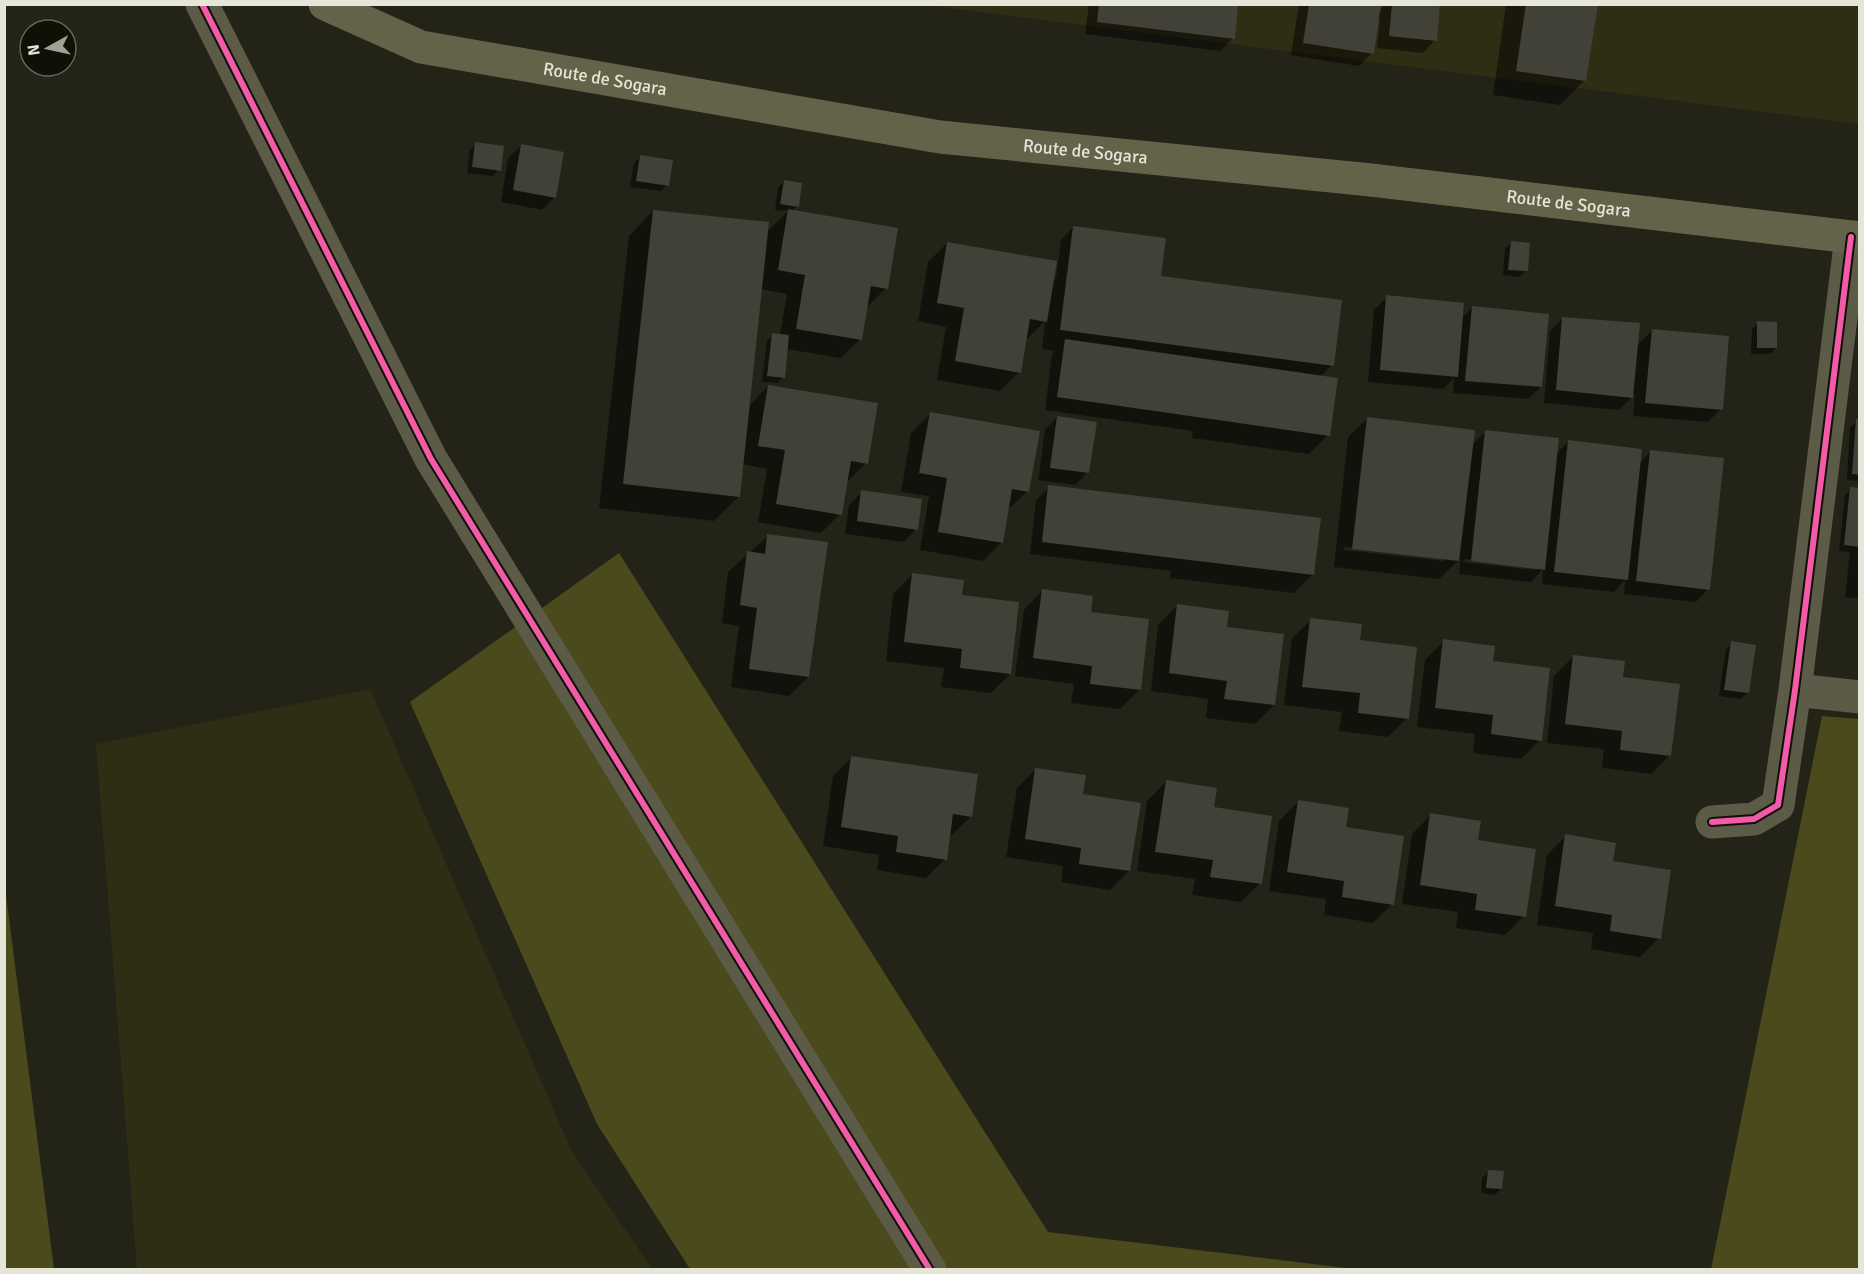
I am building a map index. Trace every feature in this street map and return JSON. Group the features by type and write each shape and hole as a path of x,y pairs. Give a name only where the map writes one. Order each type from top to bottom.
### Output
{"main road":[{"name":"Route de Sogara","path":"325,4 421,47 940,137 1371,180 1855,238"}],"street":[{"path":"202,4 431,459 930,1269"},
{"path":"1712,822 1754,819 1778,805 1855,238"},
{"path":"1795,690 1860,697"}],"shaded area":[{"path":"926,5 1859,5 1859,124"},
{"path":"619,553 1048,1232 1354,1269 690,1269 597,1124 410,702"},
{"path":"370,689 572,1152 652,1269 137,1269 96,744"},
{"path":"1822,716 1859,719 1859,1269 1711,1269"},
{"path":"5,887 54,1269 5,1269"}],"building":[{"path":"1099,4 1238,5 1235,39 1097,22"},
{"path":"1309,4 1381,4 1374,54 1303,43"},
{"path":"1392,4 1440,4 1437,41 1389,36"},
{"path":"1526,4 1598,4 1586,81 1516,71"},
{"path":"475,142 504,146 501,171 472,167"},
{"path":"521,144 564,152 556,198 513,190"},
{"path":"640,155 673,160 669,186 636,181"},
{"path":"784,180 802,183 799,207 780,204"},
{"path":"788,209 898,228 888,289 871,286 862,340 796,329 805,275 778,270"},
{"path":"653,210 769,222 740,497 623,484"},
{"path":"1073,226 1166,238 1161,276 1342,300 1334,366 1060,330"},
{"path":"1511,241 1530,243 1528,271 1508,270"},
{"path":"947,242 1057,261 1047,322 1030,319 1021,373 955,361 964,308 937,303"},
{"path":"1386,295 1464,303 1458,377 1380,370"},
{"path":"1472,306 1549,314 1542,387 1465,381"},
{"path":"1562,317 1640,323 1633,398 1556,390"},
{"path":"1757,321 1777,322 1777,348 1757,348"},
{"path":"1652,329 1729,336 1723,410 1645,403"},
{"path":"772,333 789,335 785,378 767,376"},
{"path":"1065,339 1338,378 1330,436 1057,397"},
{"path":"768,385 878,403 868,464 851,461 842,515 776,504 785,450 758,446"},
{"path":"930,412 1040,431 1029,492 1012,489 1003,543 938,532 947,478 919,473"},
{"path":"1057,416 1097,422 1089,473 1050,468"},
{"path":"1367,417 1475,430 1459,561 1352,549"},
{"path":"1856,419 1860,419 1860,475 1852,474"},
{"path":"1485,430 1559,438 1545,570 1471,561"},
{"path":"1568,440 1642,449 1628,580 1554,572"},
{"path":"1650,450 1724,458 1710,590 1636,581"},
{"path":"1048,485 1321,518 1314,575 1042,542"},
{"path":"1850,487 1860,488 1860,547 1844,545"},
{"path":"861,490 922,499 918,530 857,521"},
{"path":"767,534 828,542 809,677 749,669 757,608 740,605 747,551 765,554"},
{"path":"912,573 964,580 962,595 1019,602 1011,674 960,668 962,649 904,642"},
{"path":"1042,589 1093,596 1091,612 1149,619 1141,690 1090,684 1092,666 1033,658"},
{"path":"1177,604 1229,611 1227,627 1284,634 1275,705 1224,699 1227,681 1169,673"},
{"path":"1310,618 1362,624 1360,640 1417,647 1409,719 1358,713 1360,693 1302,687"},
{"path":"1443,639 1495,646 1493,661 1550,668 1542,741 1491,734 1493,715 1435,708"},
{"path":"1731,641 1756,645 1749,693 1724,690"},
{"path":"1573,655 1625,661 1623,677 1680,684 1671,756 1620,750 1622,731 1565,724"},
{"path":"851,756 978,774 972,817 953,814 947,860 896,852 898,836 841,827"},
{"path":"1035,768 1086,775 1083,794 1141,803 1130,871 1079,864 1081,848 1025,839"},
{"path":"1166,780 1217,788 1214,807 1272,816 1262,884 1210,877 1213,860 1155,852"},
{"path":"1298,800 1349,808 1346,827 1404,836 1394,905 1342,897 1344,881 1287,872"},
{"path":"1430,813 1481,821 1478,840 1536,849 1526,917 1475,910 1477,894 1420,885"},
{"path":"1565,834 1616,843 1613,861 1671,870 1661,939 1610,931 1612,915 1555,906"},
{"path":"1488,1170 1504,1171 1502,1189 1486,1188"}],"cycle path":[{"path":"202,4 431,459 930,1270"},
{"path":"1712,822 1754,819 1778,805 1795,690 1851,237"}]}
